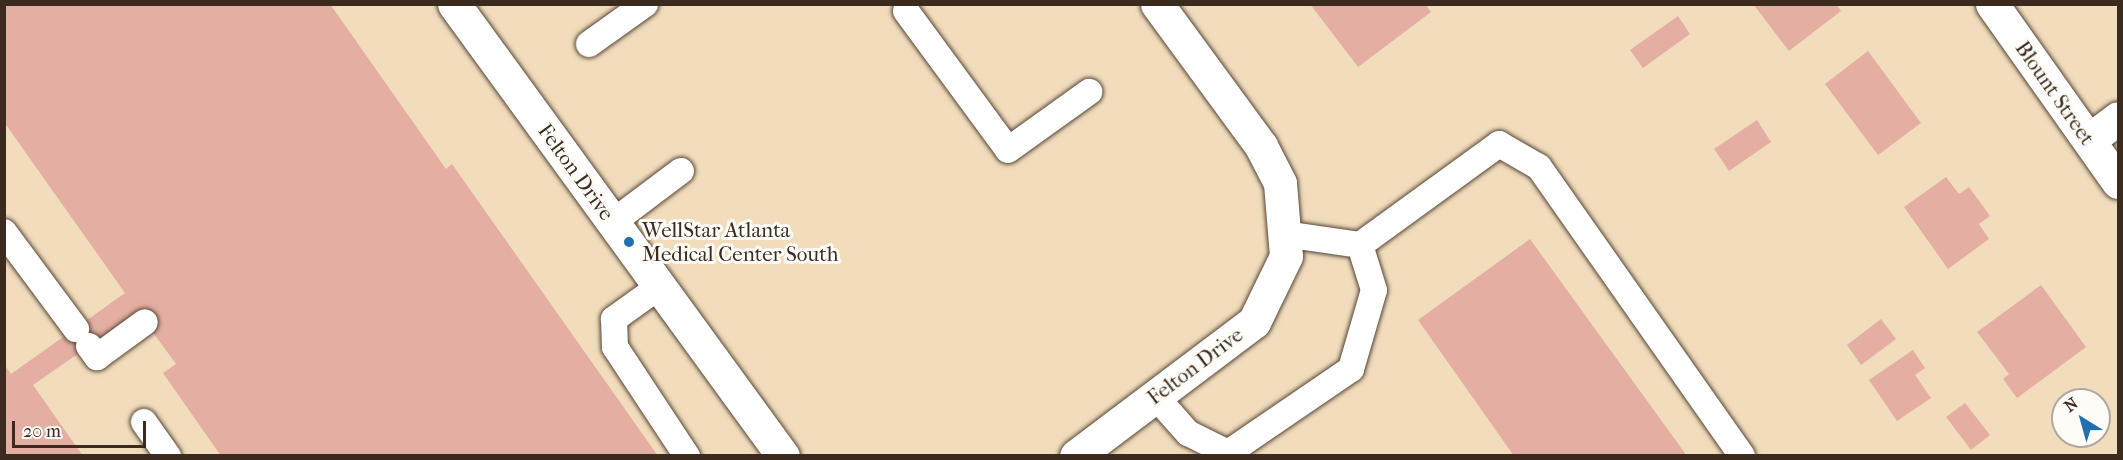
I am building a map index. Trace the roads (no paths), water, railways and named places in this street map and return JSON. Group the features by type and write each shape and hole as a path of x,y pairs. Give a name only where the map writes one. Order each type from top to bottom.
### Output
{"street":[{"name":"Felton Drive","path":"454,4 783,456"},
{"name":"Felton Drive","path":"1076,456 1254,322 1286,256 1280,183 1261,146 1157,4"},
{"name":"Blount Street","path":"1992,4 2118,182"},
{"path":"2089,140 2118,118"}],"lane":[{"path":"589,44 645,4"},
{"path":"906,11 1008,150 1089,92"},
{"path":"1284,234 1360,246 1498,144 1539,168 1742,456"},
{"path":"613,222 681,171"},
{"path":"4,232 97,357 145,322"},
{"path":"1155,396 1188,433 1228,453 1351,369 1374,290 1360,246"},
{"path":"660,286 614,319 615,347 687,456"},
{"path":"144,422 168,456"}],"place":[{"name":"WellStar Atlanta Medical Center South","path":"629,242"}]}
